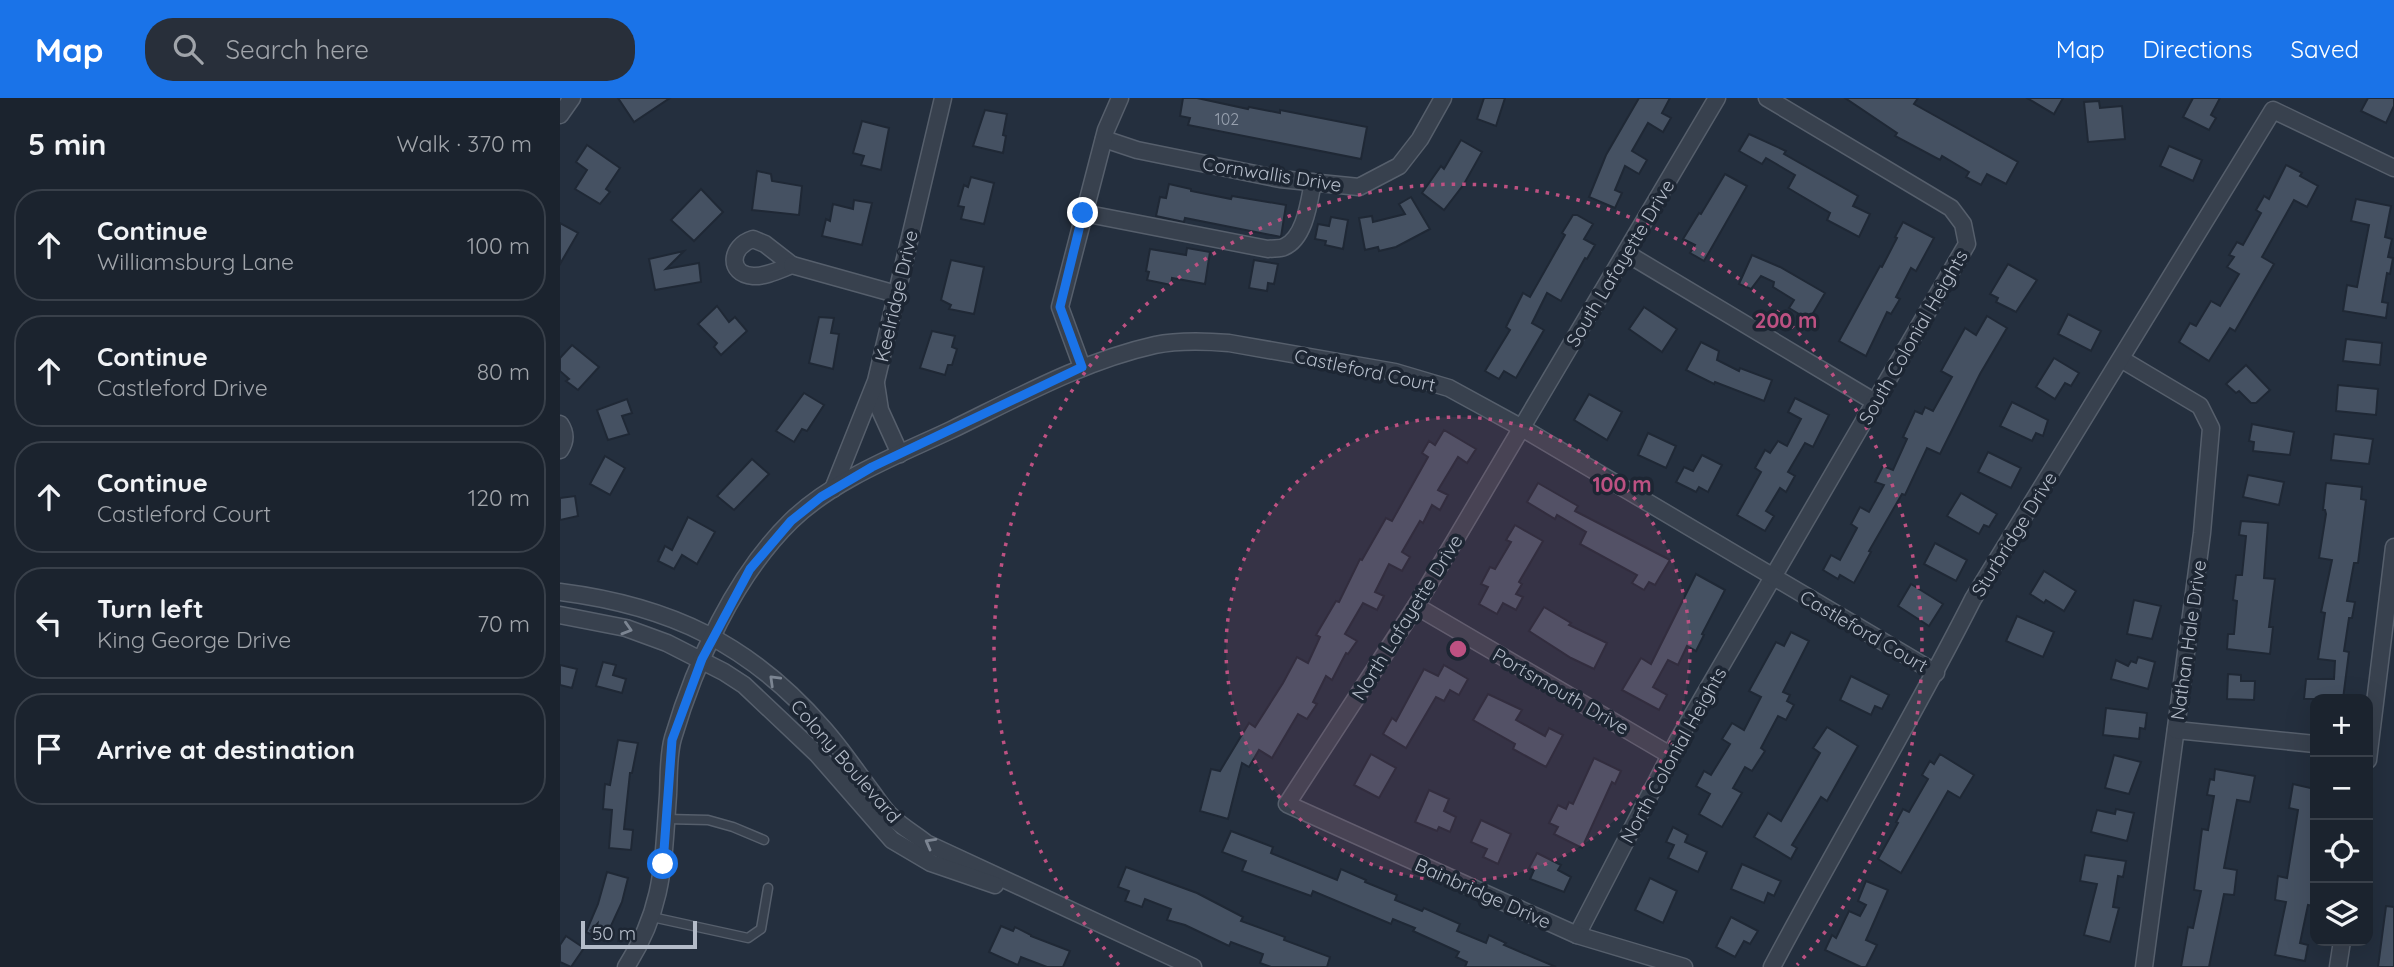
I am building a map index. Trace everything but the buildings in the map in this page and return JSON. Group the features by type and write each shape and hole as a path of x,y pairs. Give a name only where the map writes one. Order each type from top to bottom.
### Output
{"street":[{"path":"560,115 572,98"},
{"name":"Keelridge Drive","path":"833,489 876,381 943,98"},
{"path":"1082,367 1060,307 1083,213 1119,98"},
{"name":"Cornwallis Drive","path":"1104,139 1138,150 1280,178 1359,187 1399,166 1420,139 1443,98"},
{"name":"South Lafayette Drive","path":"1522,428 1717,98"},
{"name":"South Colonial Heights","path":"1767,98 1951,208 1963,224 1967,244 1773,577"},
{"name":"Sturbridge Drive","path":"1772,967 1827,863 1936,673 1973,599 2273,110 2394,168"},
{"path":"1083,213 1257,247 1283,248 1296,238 1313,182"},
{"path":"1626,253 1875,402"},
{"path":"792,265 896,294"},
{"name":"Castleford Court","path":"626,967 652,917 661,887 672,740 712,637 750,569 791,521 833,489 1082,367 1158,344 1207,341 1229,343 1395,372 1449,388 1522,428 1936,673"},
{"name":"Nathan Hale Drive","path":"2121,359 2200,406 2211,428 2202,533 2144,967"},
{"path":"876,381 880,410 900,454"},
{"path":"560,424 564,431 564,442 560,450"},
{"name":"North Lafayette Drive","path":"1287,804 1416,607 1522,428"},
{"path":"2373,713 2394,547"},
{"name":"North Colonial Heights","path":"1577,935 1670,755 1773,577"},
{"name":"Colony Boulevard","path":"560,592 606,598 655,613 738,651 759,666 823,728 890,816 926,843 1193,967"},
{"name":"Portsmouth Drive","path":"1416,607 1670,755"},
{"name":"Colony Boulevard","path":"560,615 626,628 702,659 744,685 817,754 892,840 931,863 1058,904"},
{"path":"2176,730 2310,743"},
{"name":"Bainbridge Drive","path":"1287,804 1577,935 1684,967"},
{"path":"2338,967 2341,946"}],"lane":[{"path":"666,819 708,820 764,840"},
{"path":"652,917 748,938 761,929 768,888"}],"route":[{"path":"663,864 672,740 712,637 750,569 791,521 821,497 872,467 1082,367 1060,307 1083,213"}]}
